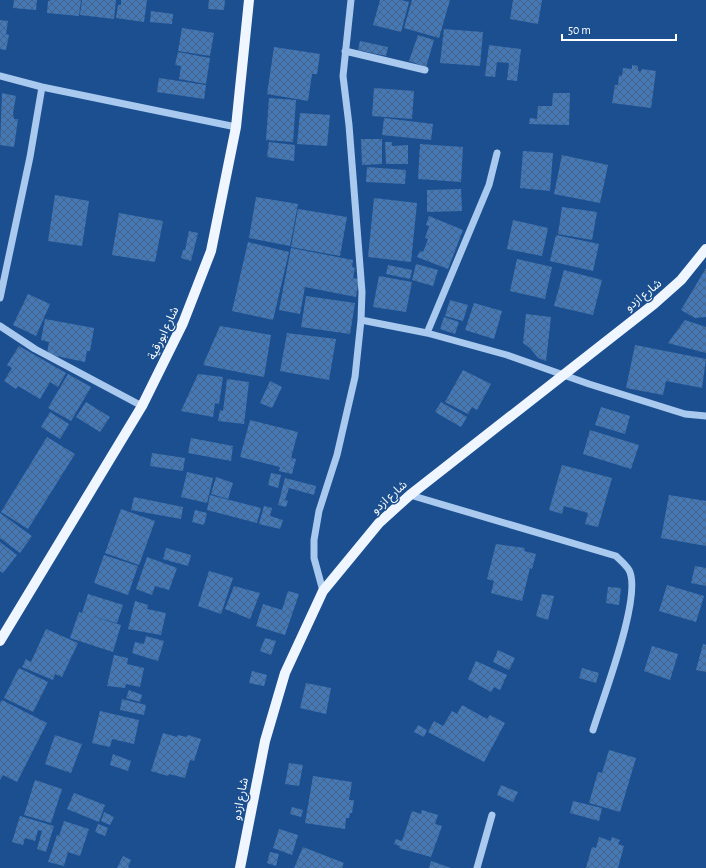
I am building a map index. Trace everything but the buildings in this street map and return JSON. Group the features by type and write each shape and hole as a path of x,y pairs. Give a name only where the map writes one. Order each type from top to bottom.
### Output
{"main road":[{"name":"شارع ابورقية","path":"0,641 142,406 183,323 211,251 236,127 249,0"},
{"name":"شارع ازدو","path":"240,868 265,741 285,673 323,591 379,523 410,495 654,304 681,280 706,249"}],"street":[{"path":"323,591 314,558 314,540 319,511 337,455 355,377 361,320 362,292 349,125 343,76 351,0"},
{"path":"345,51 425,70"},
{"path":"0,76 236,127"},
{"path":"0,298 30,157 42,86"},
{"path":"427,333 489,185 497,153"},
{"path":"361,320 427,333 507,355 561,376 685,414 706,416"},
{"path":"0,326 35,349 142,406"},
{"path":"410,495 616,556 629,570 632,589 629,614 593,730"},
{"path":"477,868 492,815"}]}
